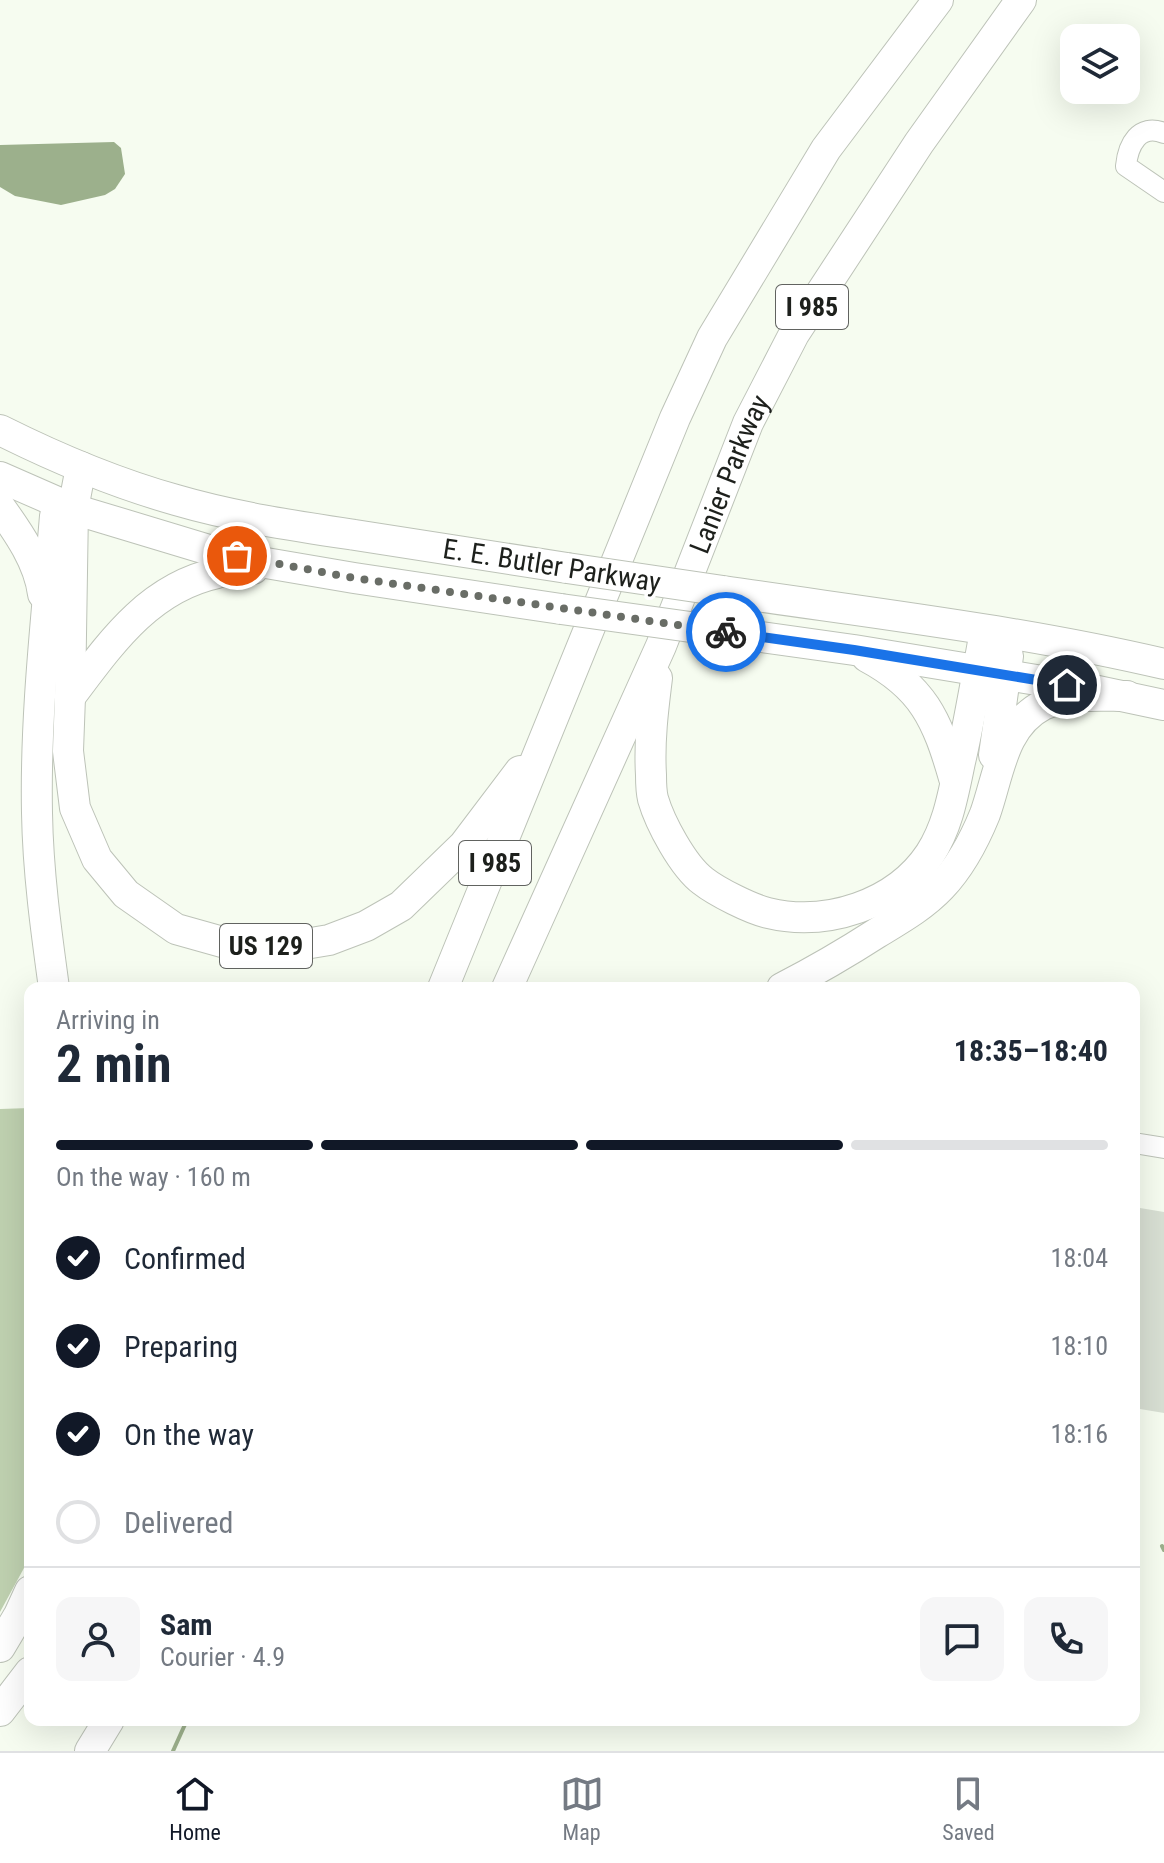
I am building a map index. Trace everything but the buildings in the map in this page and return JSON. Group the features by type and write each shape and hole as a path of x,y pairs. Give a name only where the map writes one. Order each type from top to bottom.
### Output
{"highway":[{"name":"I 985","path":"445,982 675,418 712,338 826,149 938,0"},
{"name":"Lanier Parkway","path":"510,982 661,646 748,423 794,334 919,143 1021,0"},
{"name":"E. E. Butler Parkway","path":"0,430 132,486 236,515 998,633 1164,664"},
{"path":"53,982 41,900 36,812 39,717 46,619 64,505 76,464"},
{"name":"E. E. Butler Parkway","path":"0,477 64,505 209,550 266,563 854,650 1164,705"},
{"path":"64,505 70,697"},
{"path":"0,507 32,559 42,584 46,619"},
{"path":"70,697 122,630 173,588 205,575 241,568 354,578"},
{"path":"661,646 652,712 652,797 675,847 702,880 727,895 767,913 802,918 836,914 883,897 915,874 929,855 951,806 955,784 991,673 998,633"},
{"path":"854,650 896,674 916,692 942,738 955,784"},
{"path":"991,673 991,793"},
{"path":"794,982 908,914 941,887 968,851 985,814 1010,737 1025,717 1044,705 1070,697 1127,696"},
{"name":"US 129","path":"70,697 68,751 75,808 97,859 126,894 176,929 233,945 287,947 329,940 366,926 401,906 464,845 545,738"},
{"path":"0,1647 24,1604"},
{"path":"0,1711 24,1680"},
{"path":"90,1751 105,1726"}],"lane":[{"path":"1164,133 1156,130 1140,134 1128,148 1126,166 1164,192"},
{"path":"1140,1144 1164,1148"}],"shaded area":[{"path":"114,142 121,148 125,174 115,189 105,195 61,205 15,196 0,187 0,145"},
{"path":"24,1108 24,1568 0,1612 0,1109"}],"waterway":[{"path":"1162,1546 1164,1550"},
{"path":"173,1751 184,1726"}],"way so far":[{"path":"237,556 354,578 726,632"}],"route":[{"path":"726,632 1067,685"}]}
